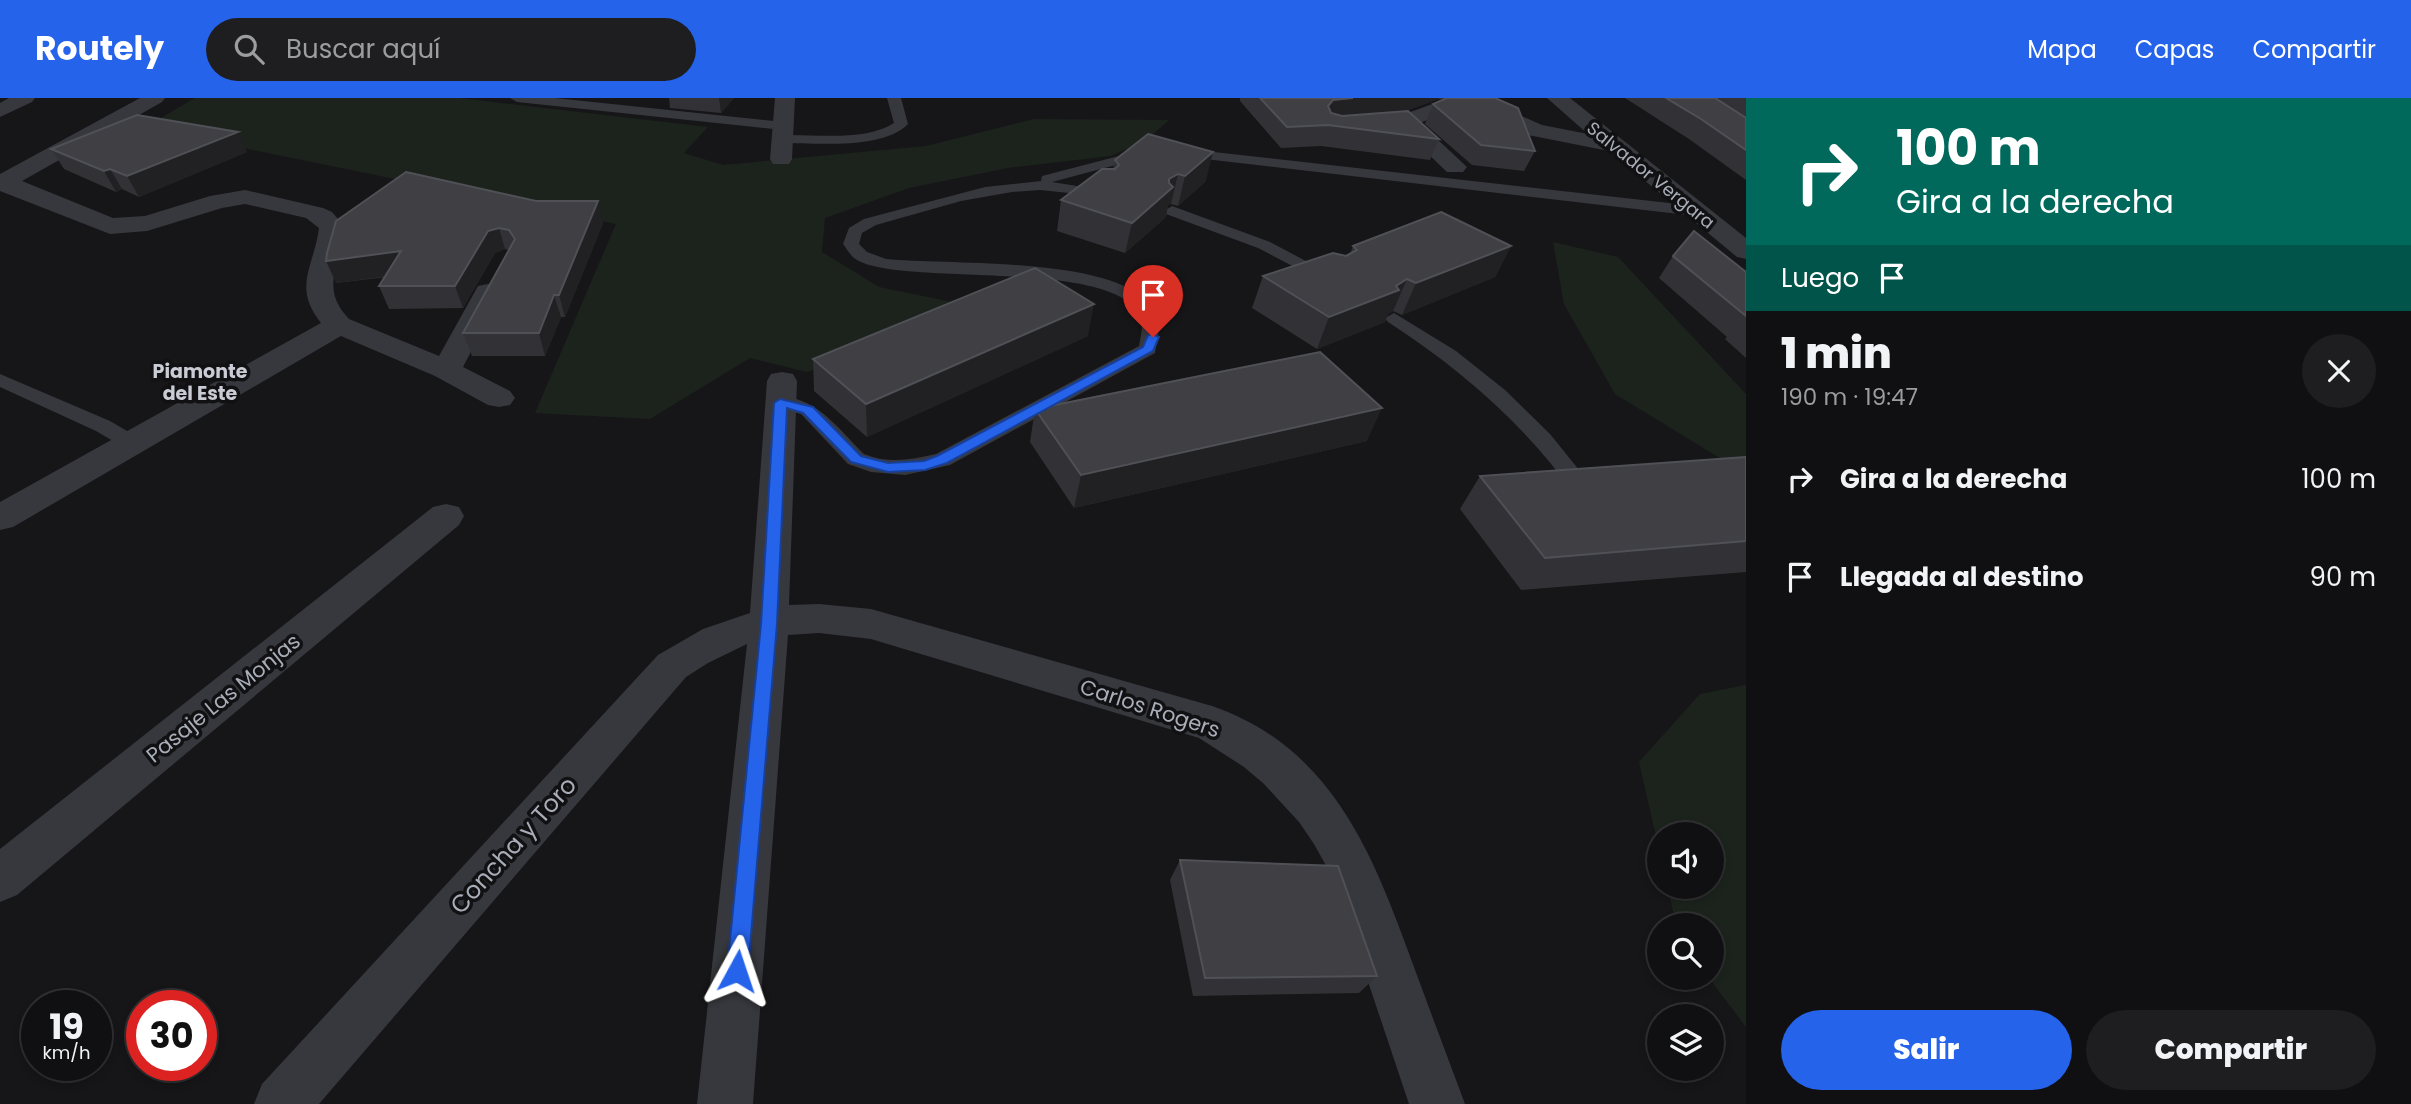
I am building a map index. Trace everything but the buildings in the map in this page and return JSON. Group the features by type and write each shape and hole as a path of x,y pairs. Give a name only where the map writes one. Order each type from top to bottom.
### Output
{"street":[{"path":"0,111 26,98"},
{"path":"2,183 155,98"},
{"path":"782,141 785,98"},
{"name":"Salvador Vergara","path":"1557,98 1746,251"},
{"path":"1347,126 1406,121 1438,108 1494,104 1536,130 1616,146"},
{"path":"1406,121 1455,167"},
{"path":"2,183 110,226 147,223 219,201 245,197 314,213 323,217 332,227 317,289 327,314 338,325 446,370 499,398"},
{"path":"1717,228 1746,228"},
{"path":"446,370 499,272"},
{"path":"0,518 338,325"},
{"path":"725,1104 769,624 781,392"},
{"name":"Pasaje Las Monjas","path":"0,879 446,516"},
{"name":"Carlos Rogers","path":"769,624 825,617 871,624 1212,724 1262,754 1297,785 1322,813 1342,845 1357,878 1437,1104"},
{"name":"Concha y Toro","path":"282,1104 672,666 695,649 720,636 769,624"}],"lane":[{"path":"517,98 782,141 844,138 891,131 901,124 902,119 894,98"},
{"path":"781,392 808,410 856,459 888,467 925,465 942,460 1148,349 1153,337 1152,325 1146,313 1130,298 1108,285 1053,273 884,264 861,256 851,244 855,231 870,222 987,189 1030,184 1142,153 1196,154 1696,211"},
{"path":"1030,184 1065,186 1103,194"},
{"path":"1172,211 1264,245 1333,280"},
{"path":"1394,318 1467,366 1501,394 1560,457 1584,491"},
{"path":"0,380 103,426 132,443"}],"shaded area":[{"path":"195,98 459,98 708,127 684,153 723,165 926,146 1034,119 1169,120 1145,141 1111,156 1008,168 909,188 825,218 822,252 879,287 962,304 873,351 807,372 750,358 650,419 535,413 616,224 144,128"},
{"path":"1553,242 1618,257 1746,394 1746,474 1615,394 1564,304"},
{"path":"1746,685 1746,1027 1718,990 1724,990 1724,913 1673,913 1670,899 1724,899 1724,822 1653,822 1639,762 1700,694"}],"district":[{"name":"Piamonte del Este","path":"200,382"}],"route":[{"path":"737,971 769,624 780,403 808,410 856,459 871,465 888,467 925,465 942,460 1148,349 1153,337"}]}
